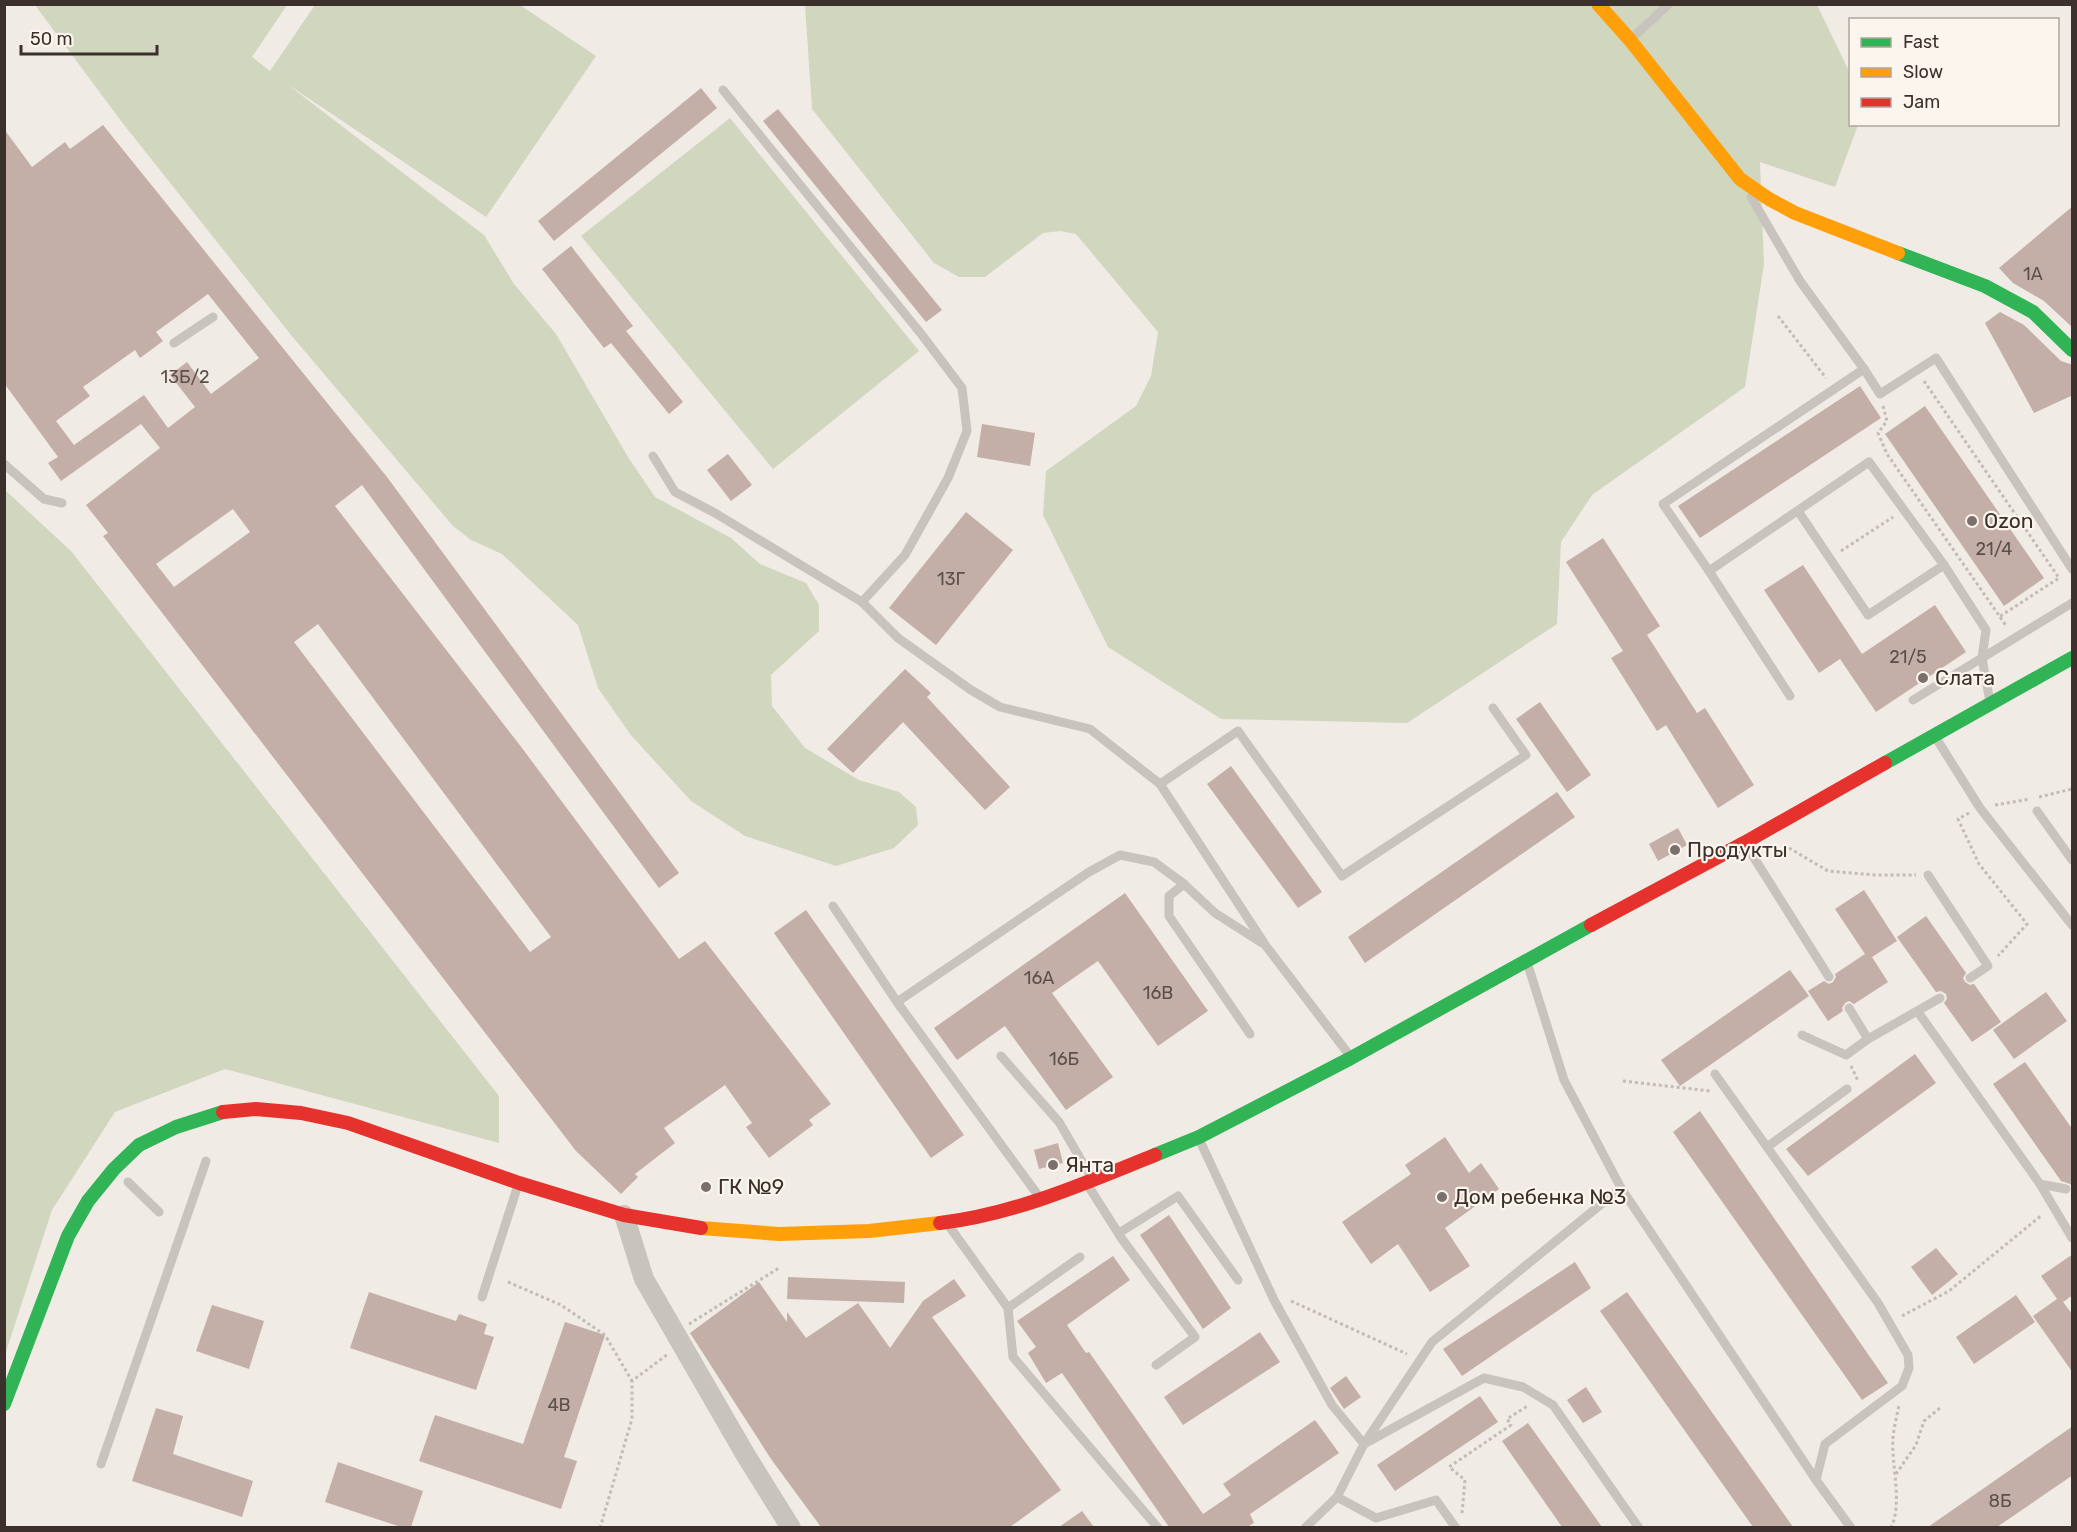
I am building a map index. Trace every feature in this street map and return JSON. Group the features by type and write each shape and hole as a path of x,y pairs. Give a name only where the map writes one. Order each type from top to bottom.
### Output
{"street":[{"path":"1598,4 1630,40 1740,179 1768,199 1795,213 1985,286 2033,312 2073,350"},
{"path":"4,1404 68,1236 88,1201 114,1169 139,1145 176,1127 216,1113 256,1109 301,1113 348,1123 519,1183 624,1215 689,1227 779,1234 869,1231 946,1222 1008,1210 1042,1200 1199,1137 1352,1058 1526,960 1744,843 2073,658"},
{"path":"624,1215 644,1279 674,1342 790,1527"}],"lane":[{"path":"1630,40 1669,4"},
{"path":"723,90 922,335 962,388 967,431 948,478 905,555 862,602"},
{"path":"1740,179 1800,281 1880,394 1936,358 2073,569"},
{"path":"174,343 213,317"},
{"path":"1790,696 1663,504 1864,369"},
{"path":"653,456 675,492 715,513 862,602 898,638 971,690 1000,707 1090,729 1160,784 1266,945 1352,1058"},
{"path":"1709,572 1869,462 1944,566 1986,630 1982,658 1990,705"},
{"path":"4,464 44,499 62,503"},
{"path":"1798,511 1868,615 1944,566"},
{"path":"1913,700 2073,603"},
{"path":"1160,784 1238,731 1342,876 1526,755 1493,708"},
{"path":"1935,735 1980,808 2073,925"},
{"path":"2037,811 2073,860"},
{"path":"1744,843 1829,977"},
{"path":"897,1002 1089,872 1120,855 1154,862 1184,884 1215,913 1266,945"},
{"path":"1928,875 1988,966 1970,978"},
{"path":"1184,884 1169,896 1169,916 1250,1034"},
{"path":"833,906 897,1002 1042,1200"},
{"path":"1526,960 1564,1080 1621,1188 1816,1480 1851,1527"},
{"path":"1802,1035 1846,1055 1940,998"},
{"path":"1849,1008 1868,1040"},
{"path":"1918,1012 2040,1184 2073,1238"},
{"path":"1001,1056 1059,1122 1119,1233 1195,1337 1156,1365"},
{"path":"1715,1074 1878,1303 1908,1355 1910,1368 1902,1386 1825,1444 1816,1480"},
{"path":"1767,1147 1847,1089"},
{"path":"1199,1137 1270,1291 1332,1405 1364,1444"},
{"path":"101,1464 206,1161"},
{"path":"128,1182 159,1212"},
{"path":"482,1297 519,1183"},
{"path":"2040,1184 2066,1189"},
{"path":"1305,1527 1337,1497 1364,1444 1432,1342 1621,1188"},
{"path":"1119,1233 1178,1197 1238,1280"},
{"path":"946,1222 1008,1308 1013,1357 1158,1527"},
{"path":"1008,1308 1080,1257"},
{"path":"1364,1444 1484,1378 1523,1388 1553,1405 1639,1527"},
{"path":"1337,1497 1376,1518 1436,1500 1456,1527"}],"path":[{"path":"1778,316 1834,389"},
{"path":"1917,370 2059,578 1999,617"},
{"path":"1880,394 1887,421 1878,433 1887,454 2015,639"},
{"path":"1830,558 1920,499"},
{"path":"1988,966 2027,924 1979,864 1958,819 1980,808 2029,800 2073,789"},
{"path":"1789,848 1828,871 1875,875 1928,875"},
{"path":"1846,1055 1859,1081 1847,1089"},
{"path":"1623,1081 1729,1094"},
{"path":"1889,1322 1949,1291 2053,1206"},
{"path":"632,1381 674,1342 779,1268"},
{"path":"508,1282 561,1305 605,1335 632,1381 632,1419 600,1527"},
{"path":"1270,1291 1420,1360"},
{"path":"1891,1527 1894,1520 1895,1476 1893,1438 1902,1386"},
{"path":"1462,1514 1465,1480 1449,1467 1511,1425 1507,1419 1540,1397"},
{"path":"1895,1476 1916,1445 1924,1421 1940,1408"}],"green space":[{"path":"35,5 287,5 252,57 270,71 315,5 520,5 596,56 486,217 287,84 484,235 514,284 556,334 628,457 655,497 731,538 760,564 806,583 819,605 819,631 771,675 772,706 805,748 859,780 899,792 916,807 918,825 894,848 836,866 745,836 691,801 630,734 598,688 578,625 502,554 471,540 453,526 291,335 121,121"},
{"path":"805,5 1817,5 1849,71 1849,126 1858,126 1835,187 1760,162 1764,264 1745,387 1592,495 1561,542 1557,624 1407,723 1221,719 1108,647 1043,515 1046,471 1136,406 1151,376 1158,332 1076,234 1060,231 1043,233 985,277 959,277 934,263 812,109"},
{"path":"730,118 919,351 773,469 581,236"},
{"path":"5,490 71,551 499,1096 499,1143 225,1069 115,1112 52,1210 5,1355"}],"building":[{"path":"701,88 717,108 554,241 538,221"},
{"path":"778,109 942,310 926,322 763,121"},
{"path":"103,125 387,477 679,873 659,888 362,485 335,506 522,748 679,959 705,941 831,1104 809,1120 813,1125 769,1158 746,1127 752,1123 725,1085 664,1128 675,1143 635,1174 638,1177 621,1194 576,1151 103,536 108,533 86,505 160,448 141,424 61,481 48,463 58,457 4,383 4,129 32,167 65,142 70,149","holes":["208,294 259,358 211,394 187,362 170,375 195,407 168,428 144,395 74,445 56,421 90,396 83,387 135,350 140,358 163,341 156,332","233,509 250,532 174,587 156,564","318,624 551,937 530,952 294,642"]},
{"path":"2073,206 2073,328 2044,301 2013,283 1999,268"},
{"path":"571,246 633,326 626,331 683,402 669,414 611,343 604,348 542,269"},
{"path":"2000,312 2024,325 2061,361 2073,365 2073,395 2034,413 1985,323"},
{"path":"1860,386 1881,418 1700,538 1678,506"},
{"path":"1925,406 2044,578 2004,606 1885,434"},
{"path":"982,424 1035,433 1030,466 977,457"},
{"path":"728,454 752,485 731,501 707,470"},
{"path":"966,512 1013,550 936,645 889,608"},
{"path":"1603,538 1660,626 1647,635 1697,713 1705,708 1754,785 1718,808 1666,725 1657,731 1611,658 1623,651 1566,562"},
{"path":"1803,565 1862,654 1935,605 1966,652 1876,712 1840,659 1819,673 1764,590"},
{"path":"905,669 931,693 927,697 1010,787 985,810 903,722 853,773 827,749"},
{"path":"1540,702 1591,775 1567,792 1516,719"},
{"path":"1231,766 1322,892 1298,908 1207,784"},
{"path":"1557,792 1575,817 1365,963 1348,937"},
{"path":"1678,828 1687,845 1658,861 1649,844"},
{"path":"1864,890 1897,941 1872,957 1888,982 1854,1004 1849,1001 1845,1003 1843,1011 1828,1021 1808,991 1824,981 1829,984 1833,982 1835,974 1865,954 1835,909"},
{"path":"1125,893 1208,1011 1158,1046 1098,961 1052,993 1113,1077 1066,1110 1005,1026 957,1060 934,1028"},
{"path":"806,910 964,1135 931,1158 774,933"},
{"path":"1926,916 1966,973 1963,978 1965,982 1970,985 1974,984 2001,1022 1972,1042 1944,1003 1947,999 1946,994 1941,991 1936,992 1897,937"},
{"path":"1790,970 1809,996 1680,1086 1661,1060"},
{"path":"2046,992 2067,1021 2014,1059 1993,1030"},
{"path":"1915,1054 1936,1083 1808,1176 1786,1149"},
{"path":"2025,1062 2073,1130 2073,1187 2061,1181 1993,1084"},
{"path":"1700,1111 1888,1383 1862,1400 1673,1132"},
{"path":"1445,1137 1469,1173 1481,1163 1499,1189 1445,1228 1470,1266 1430,1292 1398,1244 1371,1264 1342,1222 1411,1174 1405,1165"},
{"path":"1058,1143 1063,1163 1039,1169 1034,1150"},
{"path":"1169,1215 1231,1308 1203,1329 1140,1235"},
{"path":"1936,1248 1958,1274 1932,1295 1911,1267"},
{"path":"2073,1254 2073,1295 2063,1302 2073,1315 2073,1373 2033,1316 2057,1299 2041,1276"},
{"path":"1113,1256 1130,1280 1067,1325 1086,1353 1089,1352 1203,1514 1231,1495 1223,1484 1315,1420 1339,1453 1250,1514 1254,1523 1247,1527 1169,1527 1062,1373 1046,1383 1028,1353 1036,1347 1017,1321"},
{"path":"1575,1262 1591,1288 1462,1376 1443,1349"},
{"path":"788,1277 905,1282 904,1303 787,1299"},
{"path":"954,1279 966,1296 932,1317 1061,1490 1010,1527 821,1527 771,1459 690,1333 759,1282 787,1322 787,1312 806,1338 858,1303 890,1348 923,1301"},
{"path":"369,1292 456,1321 459,1314 487,1324 484,1334 494,1337 476,1390 350,1348"},
{"path":"1627,1292 1793,1527 1753,1527 1600,1311"},
{"path":"2016,1295 2035,1322 1974,1364 1956,1337"},
{"path":"212,1305 264,1321 249,1369 196,1351"},
{"path":"565,1322 605,1335 564,1457 577,1461 561,1509 419,1461 435,1415 523,1444"},
{"path":"1260,1332 1280,1362 1183,1425 1164,1397"},
{"path":"1346,1376 1361,1397 1344,1409 1330,1388"},
{"path":"1586,1387 1602,1412 1583,1423 1567,1400"},
{"path":"1480,1396 1498,1422 1395,1491 1377,1465"},
{"path":"156,1408 183,1416 173,1454 253,1481 242,1517 132,1481"},
{"path":"1528,1423 1602,1527 1562,1527 1502,1441"},
{"path":"2073,1426 2073,1475 1997,1527 1928,1527"},
{"path":"338,1462 423,1491 411,1527 401,1527 325,1502"},
{"path":"1082,1511 1094,1527 1059,1527"}],"traffic: fast":[{"path":"1898,253 1985,286 2033,312 2072,350"},
{"path":"1885,763 2072,658"},
{"path":"1155,1155 1199,1137 1351,1058 1591,925"},
{"path":"4,1404 68,1236 88,1201 114,1169 139,1145 176,1127 223,1112"}],"traffic: slow":[{"path":"1598,4 1630,40 1740,179 1795,213 1898,253"},
{"path":"701,1228 779,1234 869,1231 940,1223"}],"traffic: jam":[{"path":"1591,925 1744,843 1885,763"},
{"path":"223,1112 256,1109 301,1113 348,1123 519,1183 624,1215 701,1228"},
{"path":"940,1223 996,1213 1023,1205 1155,1155"}],"place":[{"name":"Ozon","path":"1972,521"},
{"name":"Слата","path":"1923,678"},
{"name":"Продукты","path":"1675,850"},
{"name":"Янта","path":"1053,1165"},
{"name":"ГК №9","path":"706,1187"},
{"name":"Дом ребенка №3","path":"1442,1197"}]}
